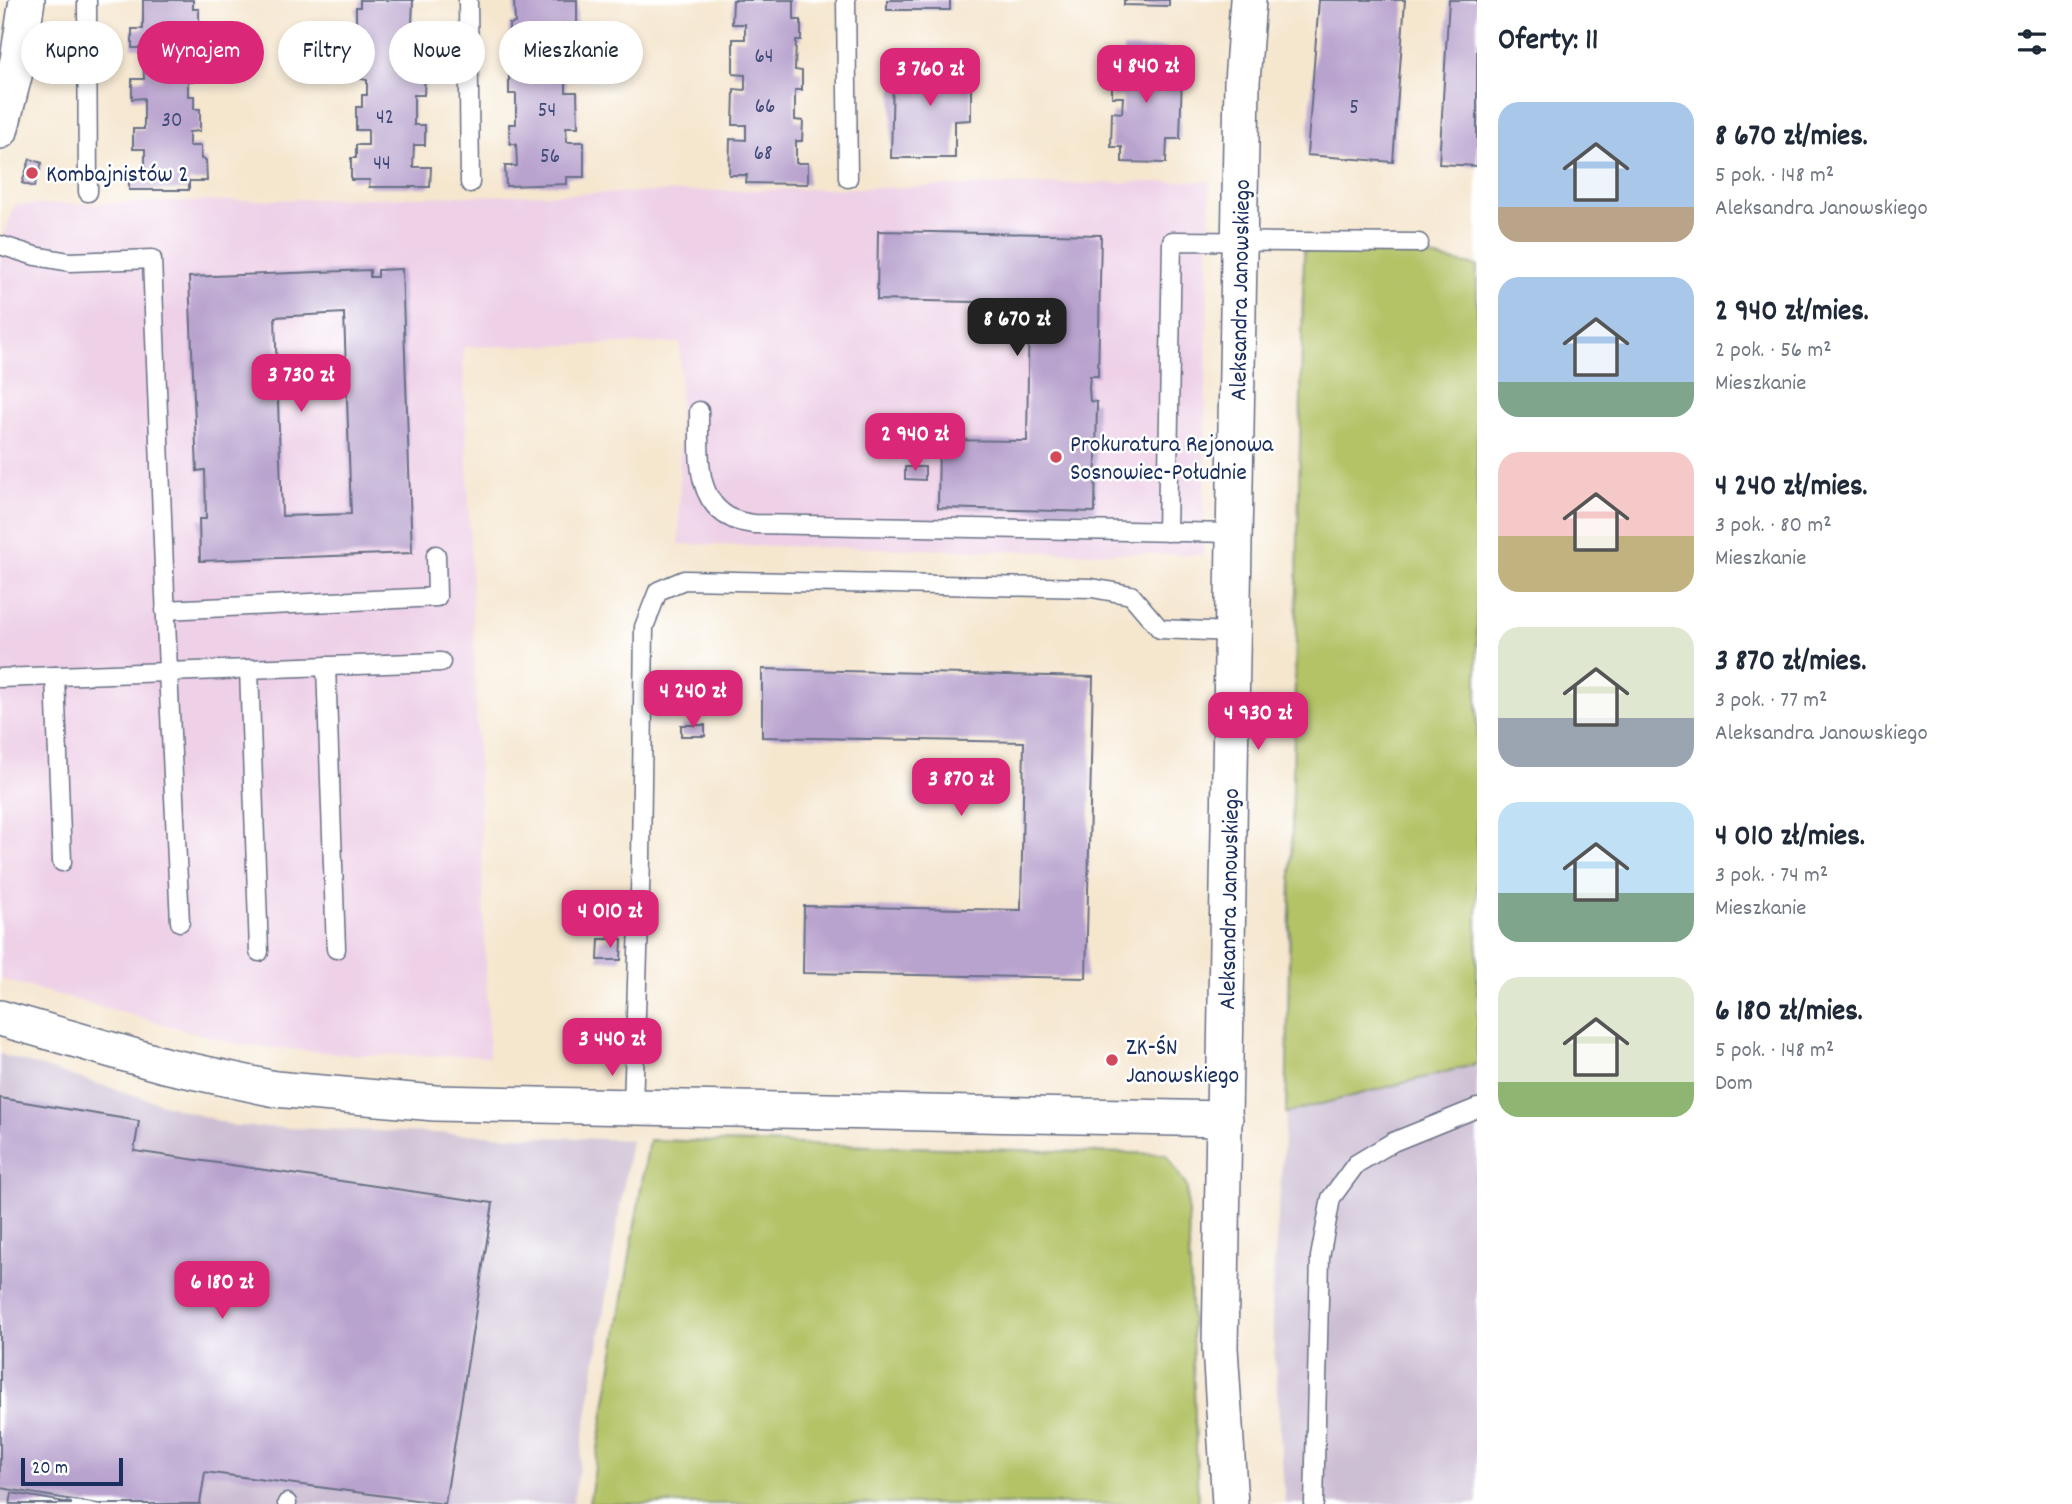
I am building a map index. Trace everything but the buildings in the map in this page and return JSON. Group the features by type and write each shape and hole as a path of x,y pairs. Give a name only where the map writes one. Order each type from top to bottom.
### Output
{"street":[{"path":"0,131 18,60 26,0"},
{"name":"Aleksandra Janowskiego","path":"1230,1504 1220,1348 1242,82 1248,0"},
{"path":"0,1018 164,1065 275,1088 435,1103 1225,1119"}],"lane":[{"path":"87,0 88,192"},
{"path":"468,0 470,183"},
{"path":"846,0 848,178"},
{"path":"1167,532 1172,241 1419,243"},
{"path":"0,245 35,256 70,262 152,259 180,922"},
{"path":"699,411 700,477 712,503 732,519 754,524 1234,533"},
{"path":"165,610 437,597 436,555"},
{"path":"633,1107 641,860 644,627 658,591 684,580 1092,588 1131,595 1160,629 1233,632"},
{"path":"0,678 442,662"},
{"path":"326,666 336,949"},
{"path":"248,669 258,952"},
{"path":"55,676 62,862"},
{"path":"1314,1504 1320,1258 1331,1198 1356,1164 1393,1142 1477,1108"}],"shaded area":[{"path":"1210,181 1203,555 679,544 680,343 463,347 489,1056 357,1055 240,1045 0,979 0,249 14,205"},
{"path":"1329,264 1477,294 1477,1504 1285,1504 1271,1304 1286,1113 1288,924 1303,679 1301,298"},
{"path":"0,1054 235,1126 631,1140 573,1504 0,1504"}],"green space":[{"path":"1304,250 1410,253 1477,266 1477,1064 1286,1113"},
{"path":"649,1140 1166,1154 1187,1187 1198,1504 589,1504"}],"place":[{"name":"Kombajnistów 2","path":"32,173"},
{"name":"Prokuratura Rejonowa Sosnowiec-Południe","path":"1056,457"},
{"name":"ZK-ŚN Janowskiego","path":"1112,1060"}]}
